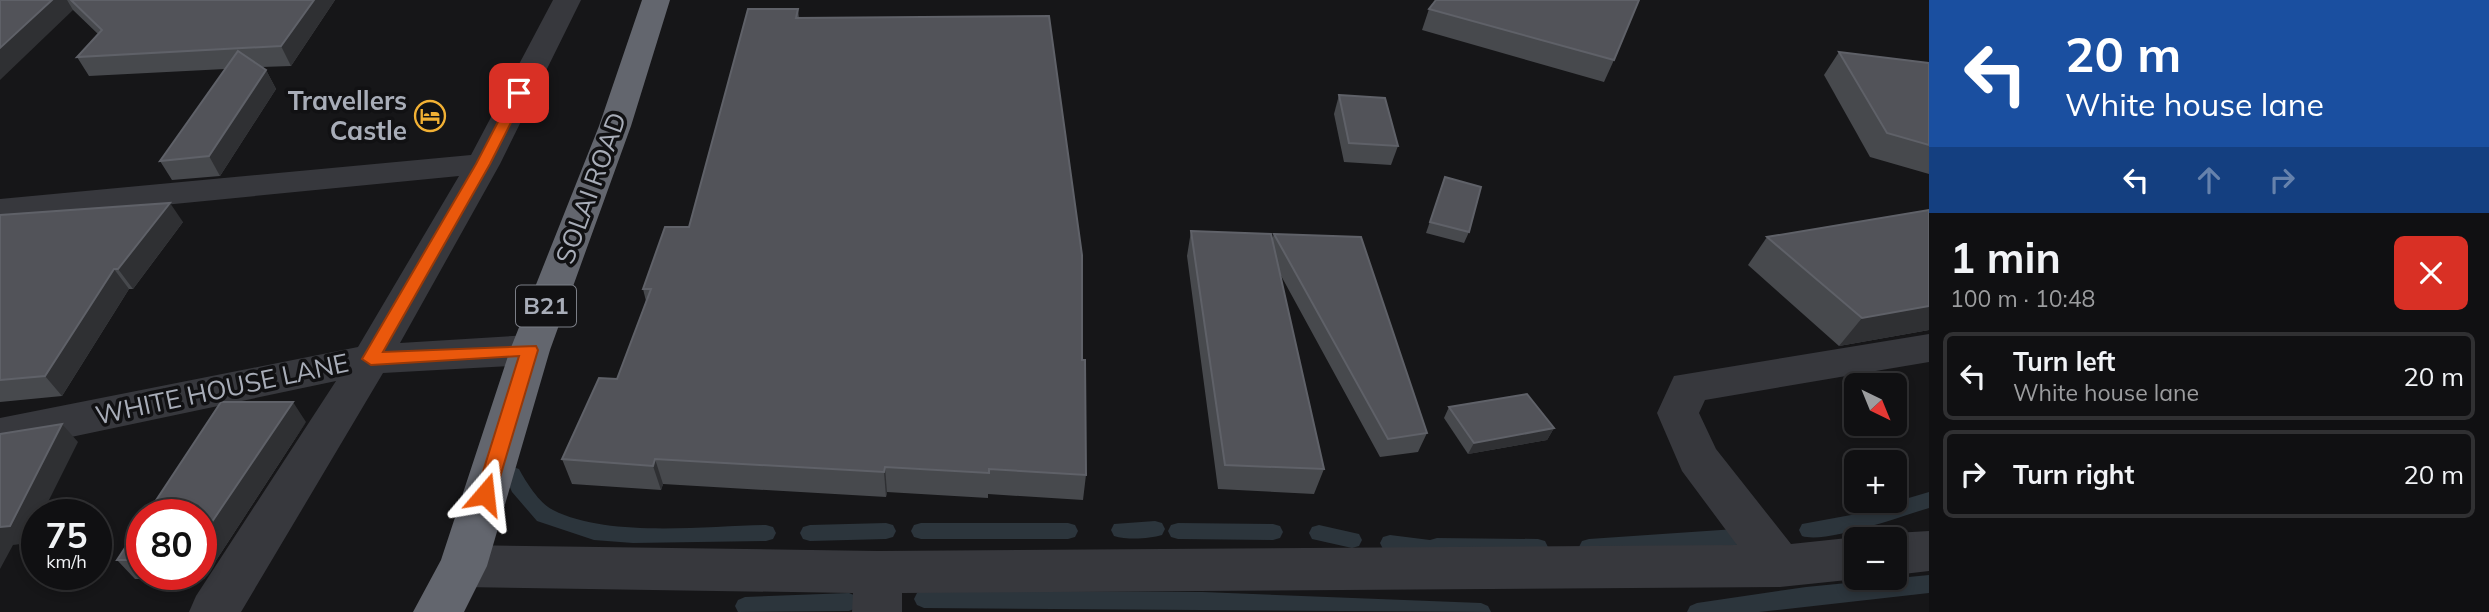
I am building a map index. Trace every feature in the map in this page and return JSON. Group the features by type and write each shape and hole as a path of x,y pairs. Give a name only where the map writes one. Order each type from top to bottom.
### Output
{"highway":[{"name":"SOLAI ROAD","path":"438,612 463,566 530,350 615,126 656,0"}],"street":[{"path":"214,612 371,359 483,164 567,0"},
{"path":"0,210 483,164"},
{"path":"1780,566 1698,459 1678,413 1689,387 1929,348"},
{"name":"WHITE HOUSE LANE","path":"0,435 371,359 530,350"},
{"path":"1907,553 1929,551"},
{"path":"463,566 878,592 1780,566 1844,559"}],"building":[{"path":"0,0 52,0 0,48"},
{"path":"71,0 314,0 281,46 77,57 102,30"},
{"path":"1436,0 1639,0 1614,60 1429,9"},
{"path":"748,9 798,9 796,18 1049,16 1082,255 1086,475 989,469 989,473 885,467 884,472 655,459 653,466 562,459 599,378 617,379 651,289 643,289 665,227 689,227"},
{"path":"238,51 266,70 209,156 160,161"},
{"path":"1839,52 1929,63 1929,145 1887,133"},
{"path":"1339,95 1385,98 1398,146 1349,143"},
{"path":"1445,177 1481,187 1469,232 1430,222"},
{"path":"170,203 118,269 114,269 45,376 0,380 0,215"},
{"path":"1929,210 1929,306 1862,318 1767,237"},
{"path":"1191,231 1271,234 1324,469 1225,465"},
{"path":"1274,234 1361,237 1427,433 1388,439"},
{"path":"1527,394 1554,428 1474,443 1449,407"},
{"path":"221,402 293,402 217,514 217,499 157,499"},
{"path":"62,424 24,499 21,499 10,526 0,527 0,434"},
{"path":"126,546 126,560 117,560"}],"waterway":[{"path":"513,474 519,487 544,515 594,532 633,535 766,533"},
{"path":"1809,530 1851,523 1929,500"},
{"path":"1121,530 1155,529"},
{"path":"810,533 886,531"},
{"path":"921,531 1068,531"},
{"path":"1178,531 1273,532"},
{"path":"1319,533 1352,540"},
{"path":"1589,547 1750,536"},
{"path":"1390,543 1423,546"},
{"path":"1437,546 1538,547"},
{"path":"1697,612 1806,596 1929,584"},
{"path":"924,599 1203,601 1481,612"},
{"path":"745,606 849,602"}],"place":[{"name":"Travellers Castle","path":"430,116"}],"route":[{"path":"485,494 530,350 371,359 483,164 519,93"}]}
